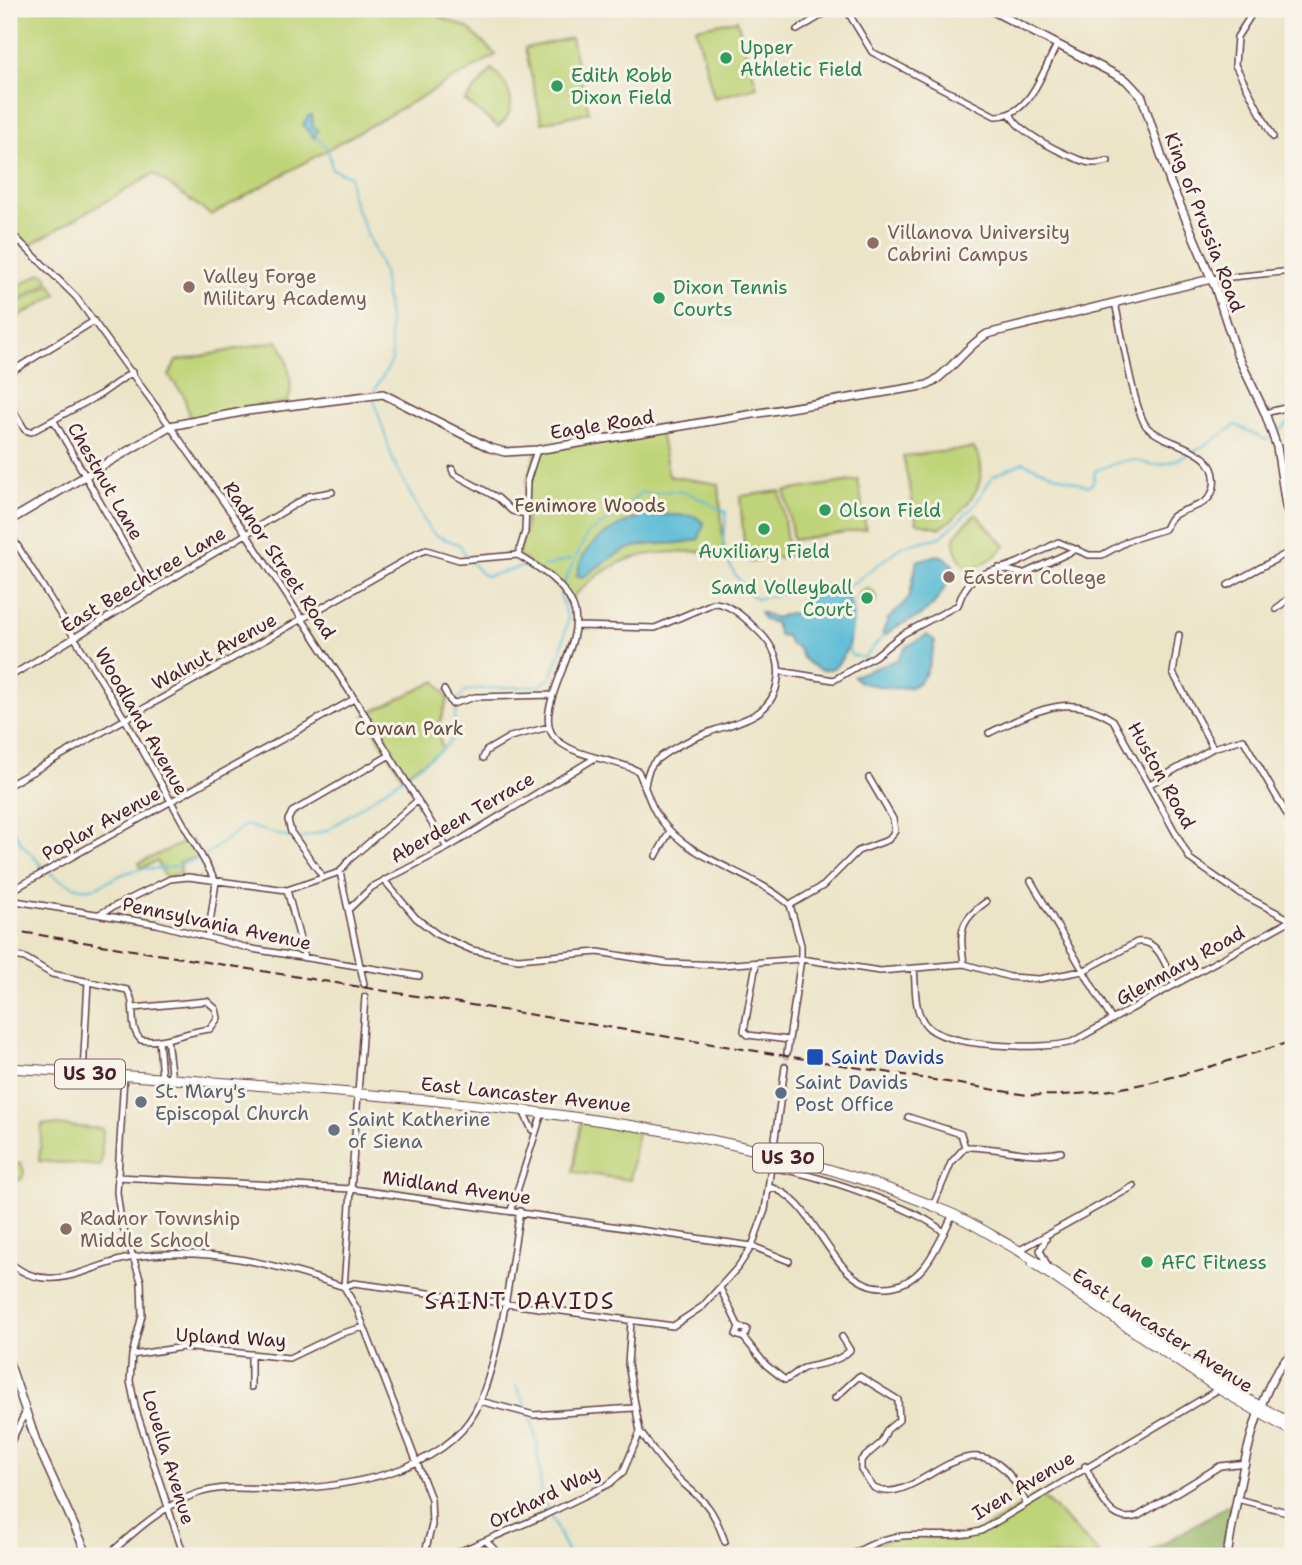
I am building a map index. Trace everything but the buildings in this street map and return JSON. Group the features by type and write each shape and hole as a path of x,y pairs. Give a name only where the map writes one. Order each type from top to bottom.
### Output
{"highway":[{"name":"East Lancaster Avenue","path":"9,1068 359,1093 543,1111 657,1127 771,1153 850,1176 954,1214 1048,1266 1293,1432"},
{"name":"East Lancaster Avenue","path":"1018,1251 1044,1273 1219,1389 1293,1424"}],"street":[{"path":"797,30 832,9"},
{"path":"846,9 872,52 988,114 1011,115 1025,104 1057,45"},
{"name":"King of Prussia Road","path":"989,9 1126,80 1137,89 1170,182 1211,279 1237,354 1273,435 1286,506 1293,526"},
{"path":"1255,9 1237,37 1235,65 1273,137"},
{"path":"1011,115 1021,130 1087,163 1108,161"},
{"name":"Radnor Street Road","path":"9,231 76,297 132,372 247,535 447,848"},
{"path":"1211,279 1293,271"},
{"name":"Eagle Road","path":"9,521 170,426 247,411 383,394 490,448 505,452 537,450 929,385 948,370 968,346 987,334 1211,279"},
{"path":"779,670 820,680 840,677 903,635 958,605 962,593 981,572 1016,563 1058,542 1088,555 1102,555 1130,540 1164,529 1173,516 1195,509 1207,501 1214,487 1213,473 1200,455 1156,434 1142,419 1115,303"},
{"path":"9,373 94,321"},
{"path":"9,402 25,430 38,430 132,372"},
{"path":"1265,413 1293,406"},
{"name":"Chestnut Lane","path":"54,421 151,592"},
{"path":"537,450 527,481 525,532 518,555 547,573 562,589 574,609 577,626 553,695 550,727 558,740 595,758 621,763 638,771 651,805 670,831 698,852 790,905 801,945 801,958 787,1053"},
{"path":"452,469 454,474 498,498 512,511 526,514"},
{"name":"East Beechtree Lane","path":"9,677 309,496 332,492"},
{"name":"Woodland Avenue","path":"9,532 125,719 216,882"},
{"path":"996,568 1023,574 1077,549"},
{"name":"Walnut Avenue","path":"9,785 418,553 426,550 459,560 518,555"},
{"path":"1228,585 1293,550"},
{"path":"1276,609 1293,595"},
{"path":"577,626 656,628 714,603 723,603 754,626 770,645 779,670 778,687 768,706 758,714 705,734 658,758 649,768 645,786"},
{"path":"1179,635 1173,673 1178,688 1213,748"},
{"path":"444,690 452,704 459,700 553,695"},
{"name":"Poplar Avenue","path":"9,892 354,699"},
{"name":"Huston Road","path":"989,733 1050,706 1071,706 1101,712 1113,720 1190,859 1239,893 1293,921"},
{"path":"483,758 486,751 510,737 550,727"},
{"path":"1150,784 1213,748 1243,739 1293,825"},
{"path":"323,877 291,832 288,820 292,812 390,755"},
{"name":"Aberdeen Terrace","path":"349,909 384,880 447,848 595,758"},
{"path":"638,771 649,768"},
{"path":"790,905 823,886 858,851 888,840 895,831 893,819 869,778"},
{"path":"99,914 160,881 188,877 287,891 340,872 349,860 418,800"},
{"path":"656,856 670,831"},
{"path":"340,872 364,984"},
{"path":"384,880 416,918 438,935 472,950 499,957 598,952 667,963 756,964 801,958 880,971 964,964 1022,979 1083,971 1137,942 1145,941 1156,947 1175,985"},
{"name":"Glenmary Road","path":"1031,881 1112,1020 1293,921"},
{"path":"208,936 216,882"},
{"path":"287,891 305,958"},
{"name":"Pennsylvania Avenue","path":"9,900 99,914 305,958 419,976"},
{"path":"964,964 961,928 972,912 986,902"},
{"path":"9,955 25,958 52,974 127,990 133,1008 137,1037 143,1040 167,1039 184,1032 212,1028 217,1020 216,1009 206,1001 133,1008"},
{"path":"756,964 744,1031 748,1035 789,1040"},
{"path":"914,968 919,1014 931,1031 944,1037 1036,1048 1055,1047 1072,1042 1112,1020"},
{"path":"83,1073 88,981"},
{"path":"365,997 344,1287 364,1327 431,1499 432,1525 424,1556"},
{"path":"167,1039 167,1080"},
{"path":"159,1040 167,1080"},
{"path":"9,1262 24,1274 54,1280 133,1257 223,1255 288,1268 344,1287 354,1283 673,1326 688,1319 720,1288 752,1246 769,1187 771,1153 785,1067"},
{"name":"Louella Avenue","path":"124,1076 117,1177 119,1208 141,1281 142,1315 132,1355 130,1381 136,1410 184,1556"},
{"path":"521,1109 530,1121 532,1139"},
{"path":"511,1210 543,1111"},
{"path":"908,1117 961,1135 965,1147"},
{"path":"933,1206 951,1163 965,1147 990,1147 1038,1156 1061,1152"},
{"path":"770,1168 793,1170 812,1179 886,1200 931,1220 944,1233"},
{"name":"Midland Avenue","path":"117,1177 352,1189 752,1246 789,1261"},
{"path":"1018,1251 1134,1185"},
{"path":"769,1187 787,1194 852,1276 875,1287 894,1287 909,1281 936,1250 954,1214"},
{"path":"107,1556 167,1508 199,1493 229,1488 293,1489 344,1483 417,1463 452,1441 480,1401 508,1303 520,1211"},
{"path":"1048,1236 1040,1250 1048,1266"},
{"path":"720,1288 739,1327 736,1334 744,1338 766,1365 785,1380 799,1370 816,1368 846,1354 850,1350 842,1336"},
{"path":"631,1322 628,1364 640,1432 668,1468 702,1496 716,1514 726,1542"},
{"name":"Upland Way","path":"132,1355 183,1347 289,1358 339,1334 364,1327"},
{"path":"1227,1556 1237,1499 1261,1411 1280,1367 1293,1353"},
{"path":"250,1354 251,1387"},
{"path":"1261,1411 1293,1359"},
{"path":"9,1362 37,1444 88,1556"},
{"path":"835,1398 859,1376 898,1400 899,1420 887,1430 881,1443 860,1460 861,1470 874,1488 897,1492 944,1465 984,1459 1006,1471 1026,1503"},
{"path":"1200,1398 1206,1390 1205,1380"},
{"name":"Iven Avenue","path":"848,1556 876,1542 895,1537 959,1538 981,1531 1085,1466 1219,1389"},
{"path":"480,1401 534,1415 634,1408"},
{"path":"9,1446 26,1411"},
{"name":"Orchard Way","path":"449,1556 487,1542 609,1484 623,1472 640,1432"},
{"path":"1085,1466 1109,1508 1117,1516 1127,1519 1158,1504 1220,1465 1246,1463"},
{"path":"1237,1499 1287,1512 1293,1519"},
{"path":"1287,1512 1293,1508"},
{"path":"487,1542 501,1556"}],"green space":[{"path":"9,9 421,9 468,28 496,55 211,215 154,174 26,247 9,231"},
{"name":"Upper Athletic Field","path":"737,20 757,87 714,98 696,28"},
{"name":"Edith Robb Dixon Field","path":"571,38 589,112 542,123 525,48"},
{"path":"492,69 504,82 511,105 505,120 498,127 465,101"},
{"path":"41,273 45,274 49,282 9,305 9,291"},
{"path":"51,284 57,295 14,319 9,308"},
{"path":"277,341 289,371 290,389 287,402 190,419 184,396 169,376 176,361"},
{"name":"Fenimore Woods","path":"660,432 669,476 719,484 724,551 658,553 623,561 589,582 570,600 562,589 518,555 525,532 527,481 537,450"},
{"path":"974,448 980,460 981,471 975,493 968,503 941,528 917,523 903,456"},
{"name":"Olson Field","path":"858,480 866,529 793,540 785,491"},
{"name":"Auxiliary Field","path":"780,491 789,556 750,562 744,544 740,496"},
{"path":"976,514 1005,546 994,557 969,572 957,554 954,541 961,529"},
{"name":"Sand Volleyball Court","path":"867,589 875,594 876,598 871,606 867,607 859,602 858,598 863,590"},
{"name":"Cowan Park","path":"436,681 448,699 439,730 443,749 402,776 365,715"},
{"path":"191,839 201,856 179,862 181,873 165,877 157,861 141,868 139,863"},
{"path":"582,1116 638,1129 630,1180 573,1172"},
{"path":"42,1124 103,1129 101,1166 39,1161"},
{"path":"21,1163 24,1171 22,1179 9,1183 9,1166"},
{"path":"1040,1494 1102,1556 848,1556 895,1537 959,1537 981,1531"},
{"path":"1232,1503 1221,1556 1143,1556"}],"water":[{"path":"312,115 313,127 318,130 314,138 303,125 308,116"},
{"path":"645,514 694,516 704,523 699,539 631,548 609,559 582,578 577,576 585,553 593,544 612,530"},
{"path":"937,555 945,557 953,565 940,596 922,614 885,636 882,634 888,619 909,598 917,561"},
{"path":"819,590 846,595 852,621 842,658 829,670 821,670 807,662 786,636 779,635 775,623 764,620 760,612 776,618 789,613 805,615 808,610 800,601"},
{"path":"927,635 935,641 932,654 925,674 914,685 905,688 878,686 861,682 853,676 897,660 906,647"}],"waterway":[{"path":"316,137 328,149 332,169 350,176 351,195 383,272 392,361 374,391"},
{"path":"373,397 393,460 428,528 435,535 460,545 466,556"},
{"path":"1275,434 1293,419"},
{"path":"563,585 587,534 615,516 614,508 628,505 641,492 680,492 726,512 723,540 726,556 739,580 756,599 823,585 846,586 855,582 902,546 941,537 974,506 993,476 1024,462 1089,486 1093,483 1095,471 1128,460 1153,465 1173,461 1236,425 1266,440 1271,437"},
{"path":"543,567 571,559"},
{"path":"470,561 483,575 488,576 525,566 539,570"},
{"path":"846,586 854,612 849,651 851,655 864,658 884,635"},
{"path":"459,699 465,691 540,686 551,677 561,651 568,619 560,595 562,590"},
{"path":"301,838 328,830 443,749 452,739 457,704"},
{"path":"9,820 20,842 46,870"},
{"path":"205,856 245,825 290,838"},
{"path":"50,873 78,887 87,888 96,887 139,869 166,868 198,858"},
{"path":"516,1386 528,1410"},
{"path":"530,1415 537,1443 542,1497 569,1556"}],"tunnel":[{"path":"364,984 365,997"},
{"path":"785,1067 787,1053"}],"railway":[{"path":"9,930 1027,1095 1062,1095 1129,1087 1195,1071 1293,1041"}],"place":[{"name":"Upper Athletic Field","path":"726,58"},
{"name":"Edith Robb Dixon Field","path":"557,86"},
{"name":"Villanova University Cabrini Campus","path":"873,243"},
{"name":"Valley Forge Military Academy","path":"189,287"},
{"name":"Dixon Tennis Courts","path":"659,298"},
{"name":"Olson Field","path":"825,510"},
{"name":"Auxiliary Field","path":"764,529"},
{"name":"Eastern College","path":"949,577"},
{"name":"Sand Volleyball Court","path":"867,598"},
{"name":"Saint Davids","path":"815,1057"},
{"name":"Saint Davids Post Office","path":"781,1093"},
{"name":"St. Mary's Episcopal Church","path":"141,1102"},
{"name":"Saint Katherine of Siena","path":"334,1130"},
{"name":"Radnor Township Middle School","path":"66,1229"},
{"name":"AFC Fitness","path":"1147,1262"}],"district":[{"name":"SAINT DAVIDS","path":"520,1301"}]}
